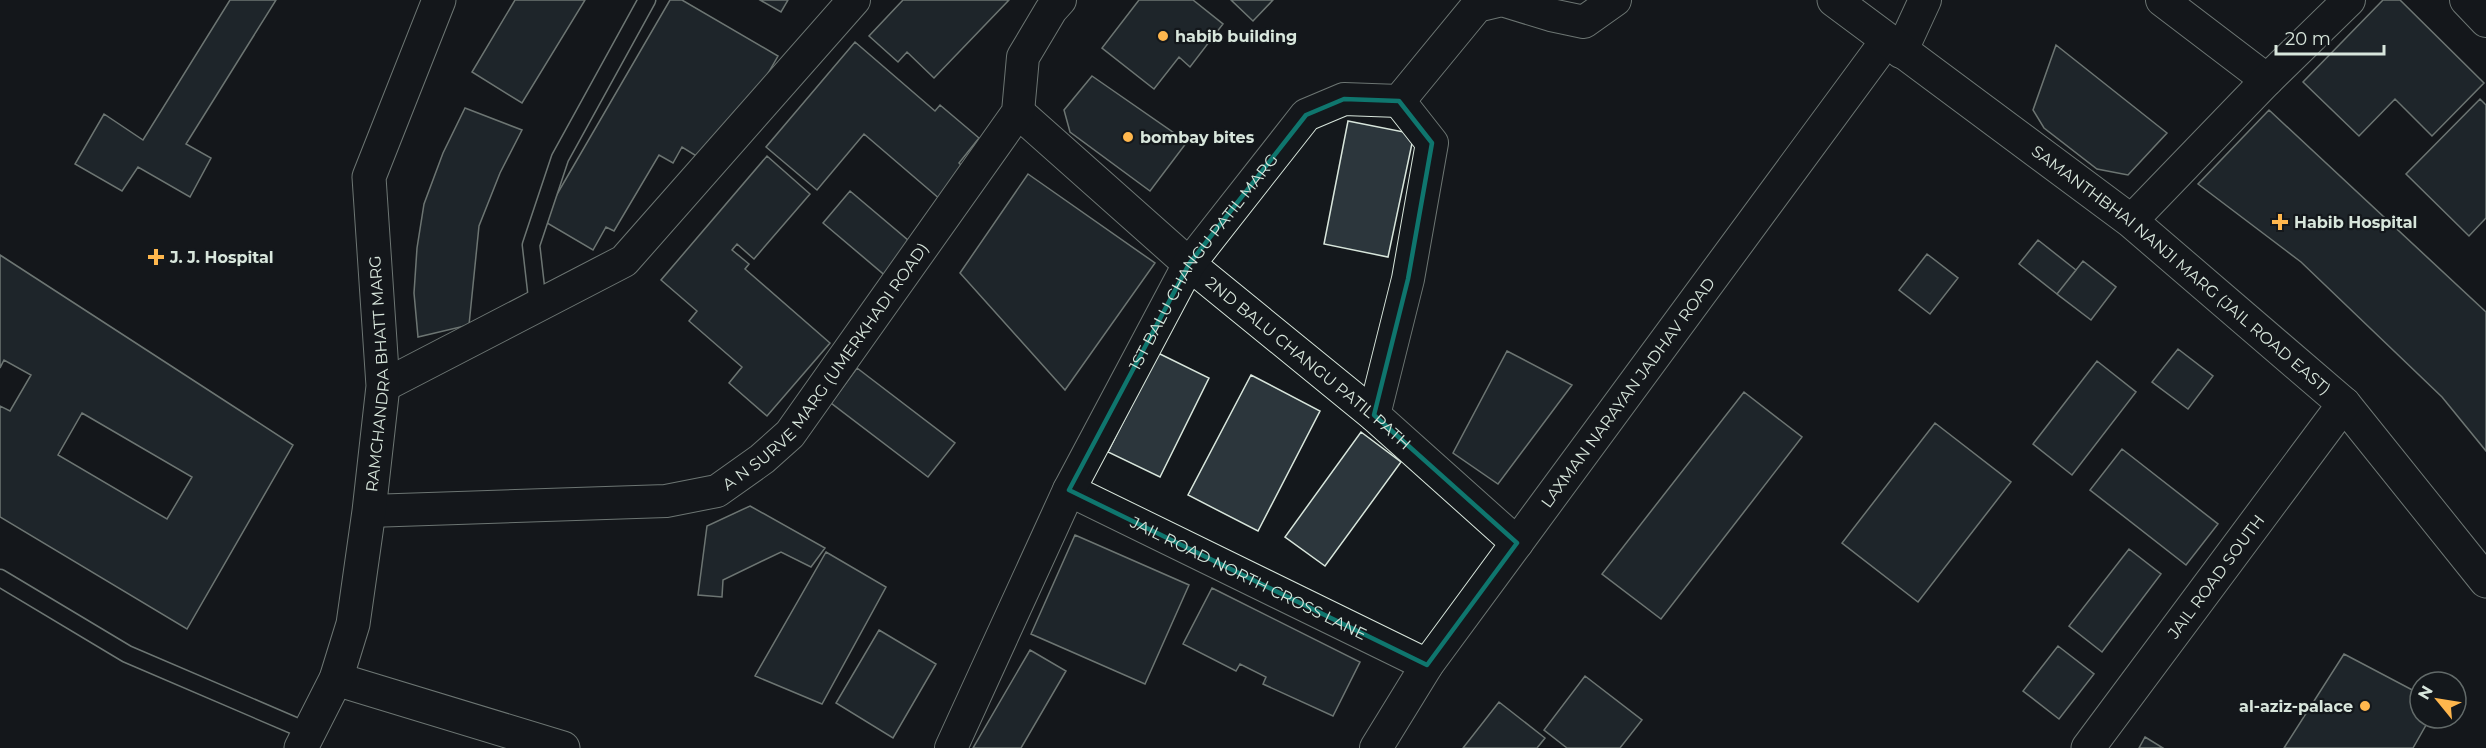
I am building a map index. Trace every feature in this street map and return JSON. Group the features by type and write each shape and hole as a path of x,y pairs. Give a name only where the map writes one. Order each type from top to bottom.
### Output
{"street":[{"name":"RAMCHANDRA BHATT MARG","path":"305,740 336,679 353,624 369,511 383,386 369,177 439,0"},
{"path":"383,386 624,261 854,0"},
{"path":"1018,112 1023,57 1051,10 1060,0"},
{"path":"1374,415 1408,279 1432,143 1399,101 1477,6 1502,0 1584,22 1615,0"},
{"name":"SAMANTHBHAI NANJI MARG (JAIL ROAD EAST)","path":"1834,0 2131,221 2344,404 2486,581"},
{"name":"LAXMAN NARAYAN JADHAV ROAD","path":"1376,748 1427,665 1894,46 1925,0"},
{"path":"2162,0 2267,80"},
{"path":"2131,221 2267,80 2349,0"},
{"path":"2466,0 2486,21"},
{"name":"1ST BALU CHANGU PATIL MARG","path":"951,748 1069,490 1190,264 1306,115 1344,99 1399,101"},
{"name":"2ND BALU CHANGU PATIL PATH","path":"1018,112 1190,264 1374,415 1517,543"},
{"name":"A N SURVE MARG (UMERKHADI ROAD)","path":"369,511 666,501 717,491 762,459 790,434 1018,112"},
{"name":"JAIL ROAD SOUTH","path":"2088,748 2344,404"},
{"name":"JAIL ROAD NORTH CROSS LANE","path":"1069,490 1427,665"},
{"path":"336,679 563,748"}],"lane":[{"path":"538,306 531,245 560,158 647,0"},
{"path":"0,578 127,654 305,740"}],"highlighted area":[{"path":"1344,99 1399,101 1432,143 1408,279 1374,415 1517,543 1427,665 1069,490 1189,264 1306,115"}],"building":[{"path":"230,0 276,0 186,144 211,158 190,197 138,167 122,191 75,164 104,114 143,140"},
{"path":"515,0 585,0 522,103 472,72"},
{"path":"670,0 682,0 778,56 739,124 706,162 682,147 673,163 659,155 614,231 606,227 593,250 542,220"},
{"path":"760,0 788,0 781,12"},
{"path":"903,0 1009,0 934,78 907,52 898,62 869,36"},
{"name":"habib building","path":"1139,0 1193,0 1223,24 1190,67 1179,57 1154,89 1102,48"},
{"path":"1231,0 1273,0 1253,21"},
{"path":"2383,0 2400,0 2484,83 2432,136 2395,99 2359,136 2303,82"},
{"path":"855,42 935,111 940,105 979,138 959,163 966,170 941,200 864,134 817,190 766,147"},
{"path":"2056,45 2167,133 2128,175 2097,169 2044,128 2033,110"},
{"name":"bombay bites","path":"1092,76 1187,142 1150,191 1070,132 1064,110"},
{"path":"2480,99 2486,105 2486,218 2469,236 2406,174"},
{"path":"465,108 522,130 500,173 479,226 469,325 418,337 414,293 417,248 424,204 443,153"},
{"path":"2269,110 2486,312 2486,451 2442,397 2301,262 2198,184"},
{"path":"1348,121 1414,134 1388,257 1324,244"},
{"path":"767,156 810,194 754,259 737,244 732,250 749,264 745,269 830,343 767,416 729,383 742,367 689,321 697,311 661,280"},
{"path":"1028,174 1155,263 1065,390 960,273"},
{"path":"850,191 915,246 894,283 823,223"},
{"path":"2038,240 2076,270 2057,294 2019,264"},
{"path":"1927,254 1958,278 1930,314 1899,290"},
{"path":"0,255 293,445 187,629 0,517 0,406 10,411 31,375 4,360 0,368","holes":["82,413 192,477 167,519 58,455"]},
{"path":"2083,261 2116,287 2091,320 2057,294"},
{"path":"2178,349 2213,376 2188,409 2152,382"},
{"path":"1507,351 1572,385 1498,484 1453,453"},
{"path":"1158,353 1209,378 1160,477 1108,452"},
{"path":"2097,361 2136,392 2072,475 2033,444"},
{"path":"857,368 955,443 928,477 831,403"},
{"path":"1251,375 1320,411 1258,531 1188,495"},
{"path":"1744,392 1802,437 1661,619 1602,574"},
{"path":"1935,423 2011,482 1918,602 1842,543"},
{"path":"1361,432 1401,462 1325,566 1285,537"},
{"path":"2122,449 2218,524 2186,565 2090,490"},
{"path":"750,506 825,548 811,567 781,552 723,580 722,597 698,595 707,526"},
{"path":"1075,535 1189,585 1145,684 1031,634"},
{"path":"2129,549 2161,574 2102,652 2069,626"},
{"path":"826,552 886,587 822,704 755,676"},
{"path":"1212,588 1360,662 1333,716 1263,684 1266,677 1240,664 1236,671 1183,644"},
{"path":"879,630 936,664 893,738 836,703"},
{"path":"2058,646 2094,674 2059,719 2023,691"},
{"path":"1030,650 1066,671 1021,748 973,748"},
{"name":"al-aziz-palace","path":"2344,654 2408,688 2408,730 2423,730 2413,748 2284,748"},
{"path":"1585,676 1642,720 1620,748 1567,748 1544,730"},
{"path":"1499,702 1545,738 1537,748 1463,748"},
{"path":"2145,737 2163,748 2139,748"}],"place":[{"name":"habib building","path":"1163,36"},
{"name":"bombay bites","path":"1128,137"},
{"name":"Habib Hospital","path":"2280,222"},
{"name":"J. J. Hospital","path":"156,257"},
{"name":"al-aziz-palace","path":"2365,706"}]}
